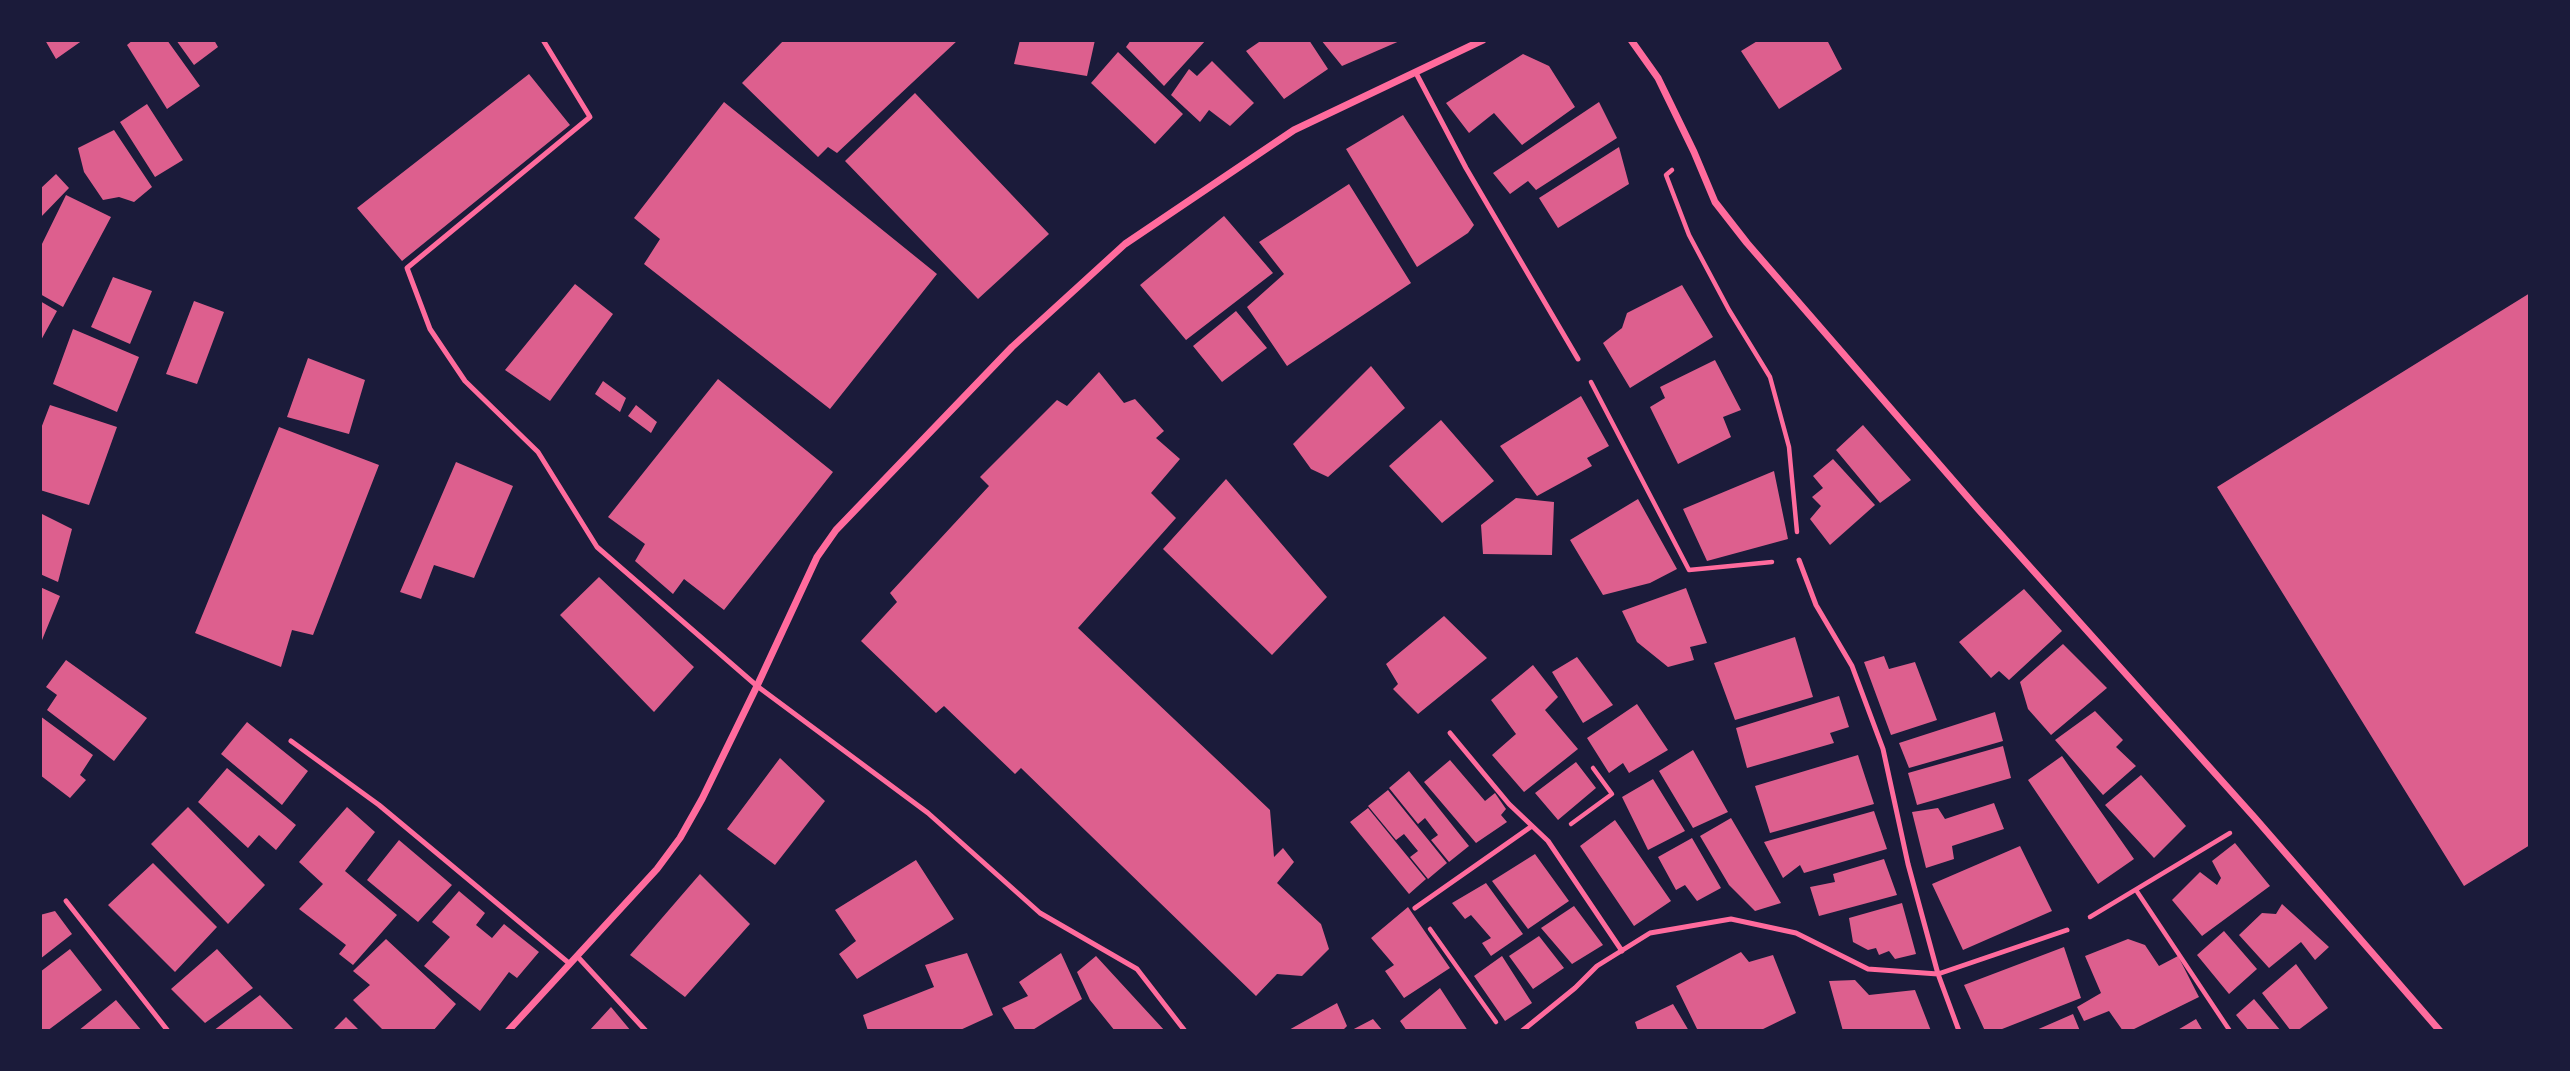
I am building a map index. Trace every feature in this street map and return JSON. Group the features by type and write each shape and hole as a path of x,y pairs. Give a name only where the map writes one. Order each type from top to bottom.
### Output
{"street":[{"path":"508,1031 657,869 680,838 757,686 817,556 836,530 935,425 1051,310 1125,244 1284,137 1483,40"},
{"path":"1631,40 1658,78 1715,202 1801,308 2255,818 2440,1031"}],"lane":[{"path":"543,40 590,117 407,268 430,330 465,381 538,452 597,547 757,686 928,813 1040,913 1137,969 1185,1031"},
{"path":"1416,73 1466,168 1578,359"},
{"path":"1799,559 1816,605 1852,666 1883,749 1908,864 1938,974 1959,1031"},
{"path":"1450,733 1509,804 1548,841 1622,951"},
{"path":"291,741 379,805 570,964"},
{"path":"1415,908 1532,825"},
{"path":"65,901 168,1031"},
{"path":"1522,1031 1575,988 1597,966 1650,933 1731,919 1796,933 1868,969 1938,974 2067,930"},
{"path":"577,956 646,1031"},
{"path":"1531,1031 1533,1022"}],"path":[{"path":"1578,359 1689,570 1799,559 1789,447 1770,377 1729,310 1689,235 1666,175 1694,152"},
{"path":"1548,841 1612,794 1593,768"},
{"path":"2067,930 2255,818"},
{"path":"2136,890 2230,1031"},
{"path":"1415,908 1503,1031"}],"building":[{"path":"45,40 83,40 56,59"},
{"path":"133,40 167,40 200,86 167,109 127,45"},
{"path":"176,40 214,40 218,47 194,65"},
{"path":"784,40 958,40 837,153 828,147 818,157 742,83"},
{"path":"1020,40 1095,40 1087,76 1014,64"},
{"path":"1131,40 1206,40 1164,86 1126,47"},
{"path":"1262,40 1309,40 1328,69 1284,99 1246,51"},
{"path":"1321,40 1402,40 1342,66"},
{"path":"1759,40 1827,40 1842,69 1779,109 1741,51"},
{"path":"1118,52 1183,114 1155,144 1091,83"},
{"path":"1523,54 1549,66 1575,107 1522,145 1494,113 1469,133 1446,103"},
{"path":"1212,61 1254,103 1230,126 1209,110 1200,122 1171,95 1189,69 1197,76"},
{"path":"529,74 570,125 402,261 357,208"},
{"path":"915,93 1049,234 978,299 845,161"},
{"path":"724,102 937,274 830,409 644,264 660,239 634,218"},
{"path":"1599,102 1617,138 1536,190 1528,181 1510,194 1493,173"},
{"path":"147,104 183,160 155,177 120,122"},
{"path":"1403,115 1474,225 1468,233 1417,267 1346,149"},
{"path":"114,130 152,187 134,202 119,197 103,200 84,172 78,148"},
{"path":"1619,147 1629,184 1558,228 1539,198"},
{"path":"56,174 69,188 40,218 40,189"},
{"path":"1349,184 1411,283 1287,366 1247,307 1284,274 1259,242"},
{"path":"66,195 111,217 63,307 40,294 40,248"},
{"path":"1224,216 1273,273 1186,340 1140,285"},
{"path":"113,277 152,291 130,344 91,327"},
{"path":"575,284 613,314 550,401 505,370"},
{"path":"1682,285 1713,337 1630,388 1603,343 1622,328 1627,313"},
{"path":"2530,293 2530,845 2464,886 2217,487"},
{"path":"40,301 57,311 40,342"},
{"path":"194,301 224,312 197,384 166,374"},
{"path":"1236,311 1267,348 1222,382 1193,346"},
{"path":"73,329 139,357 117,412 53,384"},
{"path":"308,358 365,380 349,434 287,417"},
{"path":"1715,360 1741,410 1723,417 1731,437 1678,464 1650,407 1665,398 1660,387"},
{"path":"1371,366 1405,408 1328,477 1311,469 1293,444"},
{"path":"1099,372 1124,403 1135,399 1164,431 1156,438 1180,459 1151,493 1176,518 1078,628 1270,810 1274,857 1283,848 1294,862 1277,883 1321,924 1329,949 1302,976 1277,974 1256,996 1021,768 1015,774 944,706 936,713 861,641 897,602 890,593 989,486 980,477 1057,400 1067,406"},
{"path":"718,379 833,472 724,610 684,579 673,594 635,561 645,544 608,517"},
{"path":"603,381 626,398 620,412 595,394"},
{"path":"1581,396 1609,446 1587,458 1592,466 1537,496 1500,446"},
{"path":"50,405 117,427 89,505 40,490 40,431"},
{"path":"636,405 657,422 651,433 628,416"},
{"path":"1441,420 1494,481 1442,523 1389,466"},
{"path":"1863,425 1911,480 1880,503 1836,450"},
{"path":"279,427 379,465 313,635 292,630 281,667 195,633"},
{"path":"1833,459 1875,505 1830,545 1810,519 1821,506 1812,497 1823,488 1813,476"},
{"path":"456,462 513,486 474,578 434,565 421,599 400,592"},
{"path":"1774,471 1788,539 1707,561 1683,509"},
{"path":"1226,479 1327,597 1272,655 1163,549"},
{"path":"1516,498 1554,502 1552,555 1483,554 1481,525"},
{"path":"1638,499 1677,569 1650,583 1603,595 1570,540"},
{"path":"40,513 72,529 58,582 40,574"},
{"path":"599,577 694,667 654,712 560,615"},
{"path":"40,587 60,596 40,645"},
{"path":"1686,588 1707,643 1690,647 1694,660 1668,667 1637,642 1622,611"},
{"path":"2024,589 2062,631 2009,680 1999,671 1991,678 1959,642"},
{"path":"1444,616 1487,658 1418,714 1393,689 1398,684 1386,664"},
{"path":"1795,637 1813,697 1735,720 1714,663"},
{"path":"2063,644 2107,688 2051,735 2028,709 2020,682"},
{"path":"1884,656 1889,669 1915,662 1937,720 1891,735 1864,662"},
{"path":"1577,657 1613,705 1583,723 1552,672"},
{"path":"66,660 147,718 114,761 47,710 57,695 46,687"},
{"path":"1533,665 1558,697 1545,710 1578,749 1524,792 1492,755 1516,734 1491,700"},
{"path":"1839,696 1849,727 1830,733 1834,743 1747,768 1736,728"},
{"path":"1637,704 1668,750 1629,773 1623,763 1609,773 1587,738"},
{"path":"2095,711 2123,740 2116,747 2136,766 2103,795 2055,740"},
{"path":"1995,712 2003,741 1909,768 1899,743"},
{"path":"40,716 93,755 80,775 86,780 70,798 40,775"},
{"path":"247,722 308,771 282,805 221,754"},
{"path":"2003,746 2011,778 1917,805 1908,773"},
{"path":"1693,750 1728,812 1693,828 1659,771"},
{"path":"1858,755 1874,804 1770,833 1755,786"},
{"path":"2062,756 2134,859 2098,884 2028,780"},
{"path":"780,758 825,801 775,865 727,829"},
{"path":"1450,760 1485,801 1495,793 1506,809 1501,815 1507,822 1476,843 1424,782"},
{"path":"1576,762 1596,788 1558,820 1535,793"},
{"path":"227,768 296,825 276,850 259,835 248,848 198,802"},
{"path":"1409,771 1469,846 1449,862 1431,840 1438,835 1425,818 1418,824 1389,788"},
{"path":"2141,775 2186,826 2154,858 2105,805"},
{"path":"1653,779 1685,831 1648,850 1622,797"},
{"path":"1388,790 1447,863 1428,879 1410,857 1418,851 1404,834 1396,840 1368,806"},
{"path":"1994,803 2004,829 1952,846 1954,859 1926,868 1912,812 1938,808 1945,819"},
{"path":"188,807 265,885 228,924 151,844"},
{"path":"347,807 375,832 345,871 397,915 353,965 339,954 346,945 299,909 323,884 299,862"},
{"path":"1368,808 1426,879 1409,894 1350,822"},
{"path":"1874,811 1887,849 1804,873 1800,865 1783,878 1764,842"},
{"path":"1731,818 1781,903 1755,911 1729,885 1700,836"},
{"path":"1615,820 1671,901 1634,926 1580,846"},
{"path":"1692,838 1721,888 1697,901 1685,885 1676,890 1658,857"},
{"path":"399,840 452,885 418,922 367,880"},
{"path":"2235,843 2270,886 2202,936 2172,900 2200,872 2217,885 2221,878 2212,861"},
{"path":"2020,846 2052,911 1963,950 1932,884"},
{"path":"1535,854 1569,901 1528,929 1492,881"},
{"path":"1884,859 1897,895 1819,916 1810,887 1835,882 1833,874"},
{"path":"916,860 954,919 857,979 839,954 856,941 835,910"},
{"path":"153,863 217,927 175,972 108,905"},
{"path":"700,874 750,924 685,997 630,955"},
{"path":"1486,883 1523,934 1491,956 1482,943 1491,938 1471,915 1465,919 1452,903"},
{"path":"459,891 485,913 476,925 492,938 504,924 539,952 517,978 509,972 480,1011 424,966 450,937 432,922"},
{"path":"1902,903 1916,954 1895,959 1889,951 1879,955 1876,948 1868,950 1853,942 1849,918"},
{"path":"2282,904 2329,947 2315,960 2301,942 2269,968 2239,935 2262,913 2276,914"},
{"path":"1574,906 1603,945 1572,964 1541,928"},
{"path":"1408,907 1450,968 1404,998 1385,971 1394,965 1371,938"},
{"path":"55,911 72,934 40,959 40,915"},
{"path":"2224,931 2257,969 2229,994 2197,955"},
{"path":"1539,936 1564,968 1533,989 1509,956"},
{"path":"386,939 456,1004 433,1031 384,1031 353,1000 370,985 353,971"},
{"path":"2128,939 2145,945 2159,966 2178,956 2199,997 2130,1031 2123,1031 2109,1011 2084,1021 2077,1007 2101,993 2085,956"},
{"path":"2064,947 2081,998 1997,1031 1985,1031 1964,985"},
{"path":"70,949 102,990 47,1031 40,1031 40,972"},
{"path":"217,949 253,988 205,1023 171,989"},
{"path":"1741,952 1749,962 1773,955 1796,1013 1759,1031 1698,1031 1676,986"},
{"path":"967,953 993,1015 958,1031 868,1031 863,1015 934,987 925,965"},
{"path":"1061,953 1082,999 1031,1031 1016,1031 1002,1008 1028,996 1019,982"},
{"path":"1096,956 1165,1031 1115,1031 1090,1000 1077,972"},
{"path":"1502,956 1532,1003 1505,1021 1474,976"},
{"path":"2296,964 2328,1008 2297,1031 2291,1031 2262,993"},
{"path":"1855,980 1869,995 1915,990 1931,1031 1843,1031 1829,981"},
{"path":"1440,988 1468,1031 1407,1031 1400,1021"},
{"path":"260,995 295,1031 213,1031"},
{"path":"2254,999 2281,1031 2249,1031 2236,1015"},
{"path":"116,1000 142,1031 78,1031"},
{"path":"1337,1003 1347,1026 1342,1031 1287,1031"},
{"path":"1673,1004 1689,1031 1638,1031 1635,1022"},
{"path":"611,1007 631,1031 589,1031"},
{"path":"2073,1014 2080,1031 2034,1031"},
{"path":"346,1017 360,1031 332,1031"},
{"path":"1373,1019 1383,1031 1350,1031"},
{"path":"2196,1019 2203,1031 2176,1031"}]}
